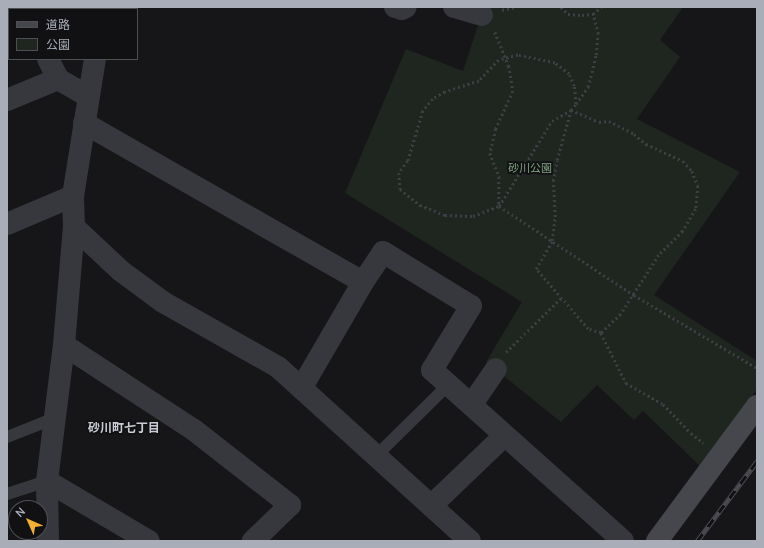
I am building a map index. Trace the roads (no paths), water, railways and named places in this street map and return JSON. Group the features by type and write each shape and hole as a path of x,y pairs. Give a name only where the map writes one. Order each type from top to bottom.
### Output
{"street":[{"path":"395,7 402,9 406,7"},
{"path":"454,7 482,15"},
{"path":"48,60 58,79 87,96"},
{"path":"48,541 47,480 64,345 74,227 73,196 87,96 95,60"},
{"path":"7,100 58,79"},
{"path":"84,123 363,282"},
{"path":"7,224 73,196"},
{"path":"74,227 121,271 163,302 266,360 302,387 470,541"},
{"path":"302,387 363,282 383,252 471,306 432,370 472,404 504,436 623,541"},
{"path":"64,345 194,430 290,506 253,541"},
{"path":"472,404 496,370"},
{"path":"657,541 757,406"},
{"path":"432,506 504,436"},
{"path":"47,480 149,541"}],"lane":[{"path":"376,456 449,384"},
{"path":"7,437 55,418"},
{"path":"7,494 47,480"}],"railway":[{"path":"697,541 757,461"}],"district":[{"name":"砂川町七丁目","path":"124,428"}],"park label":[{"name":"砂川公園","path":"530,168"}]}
